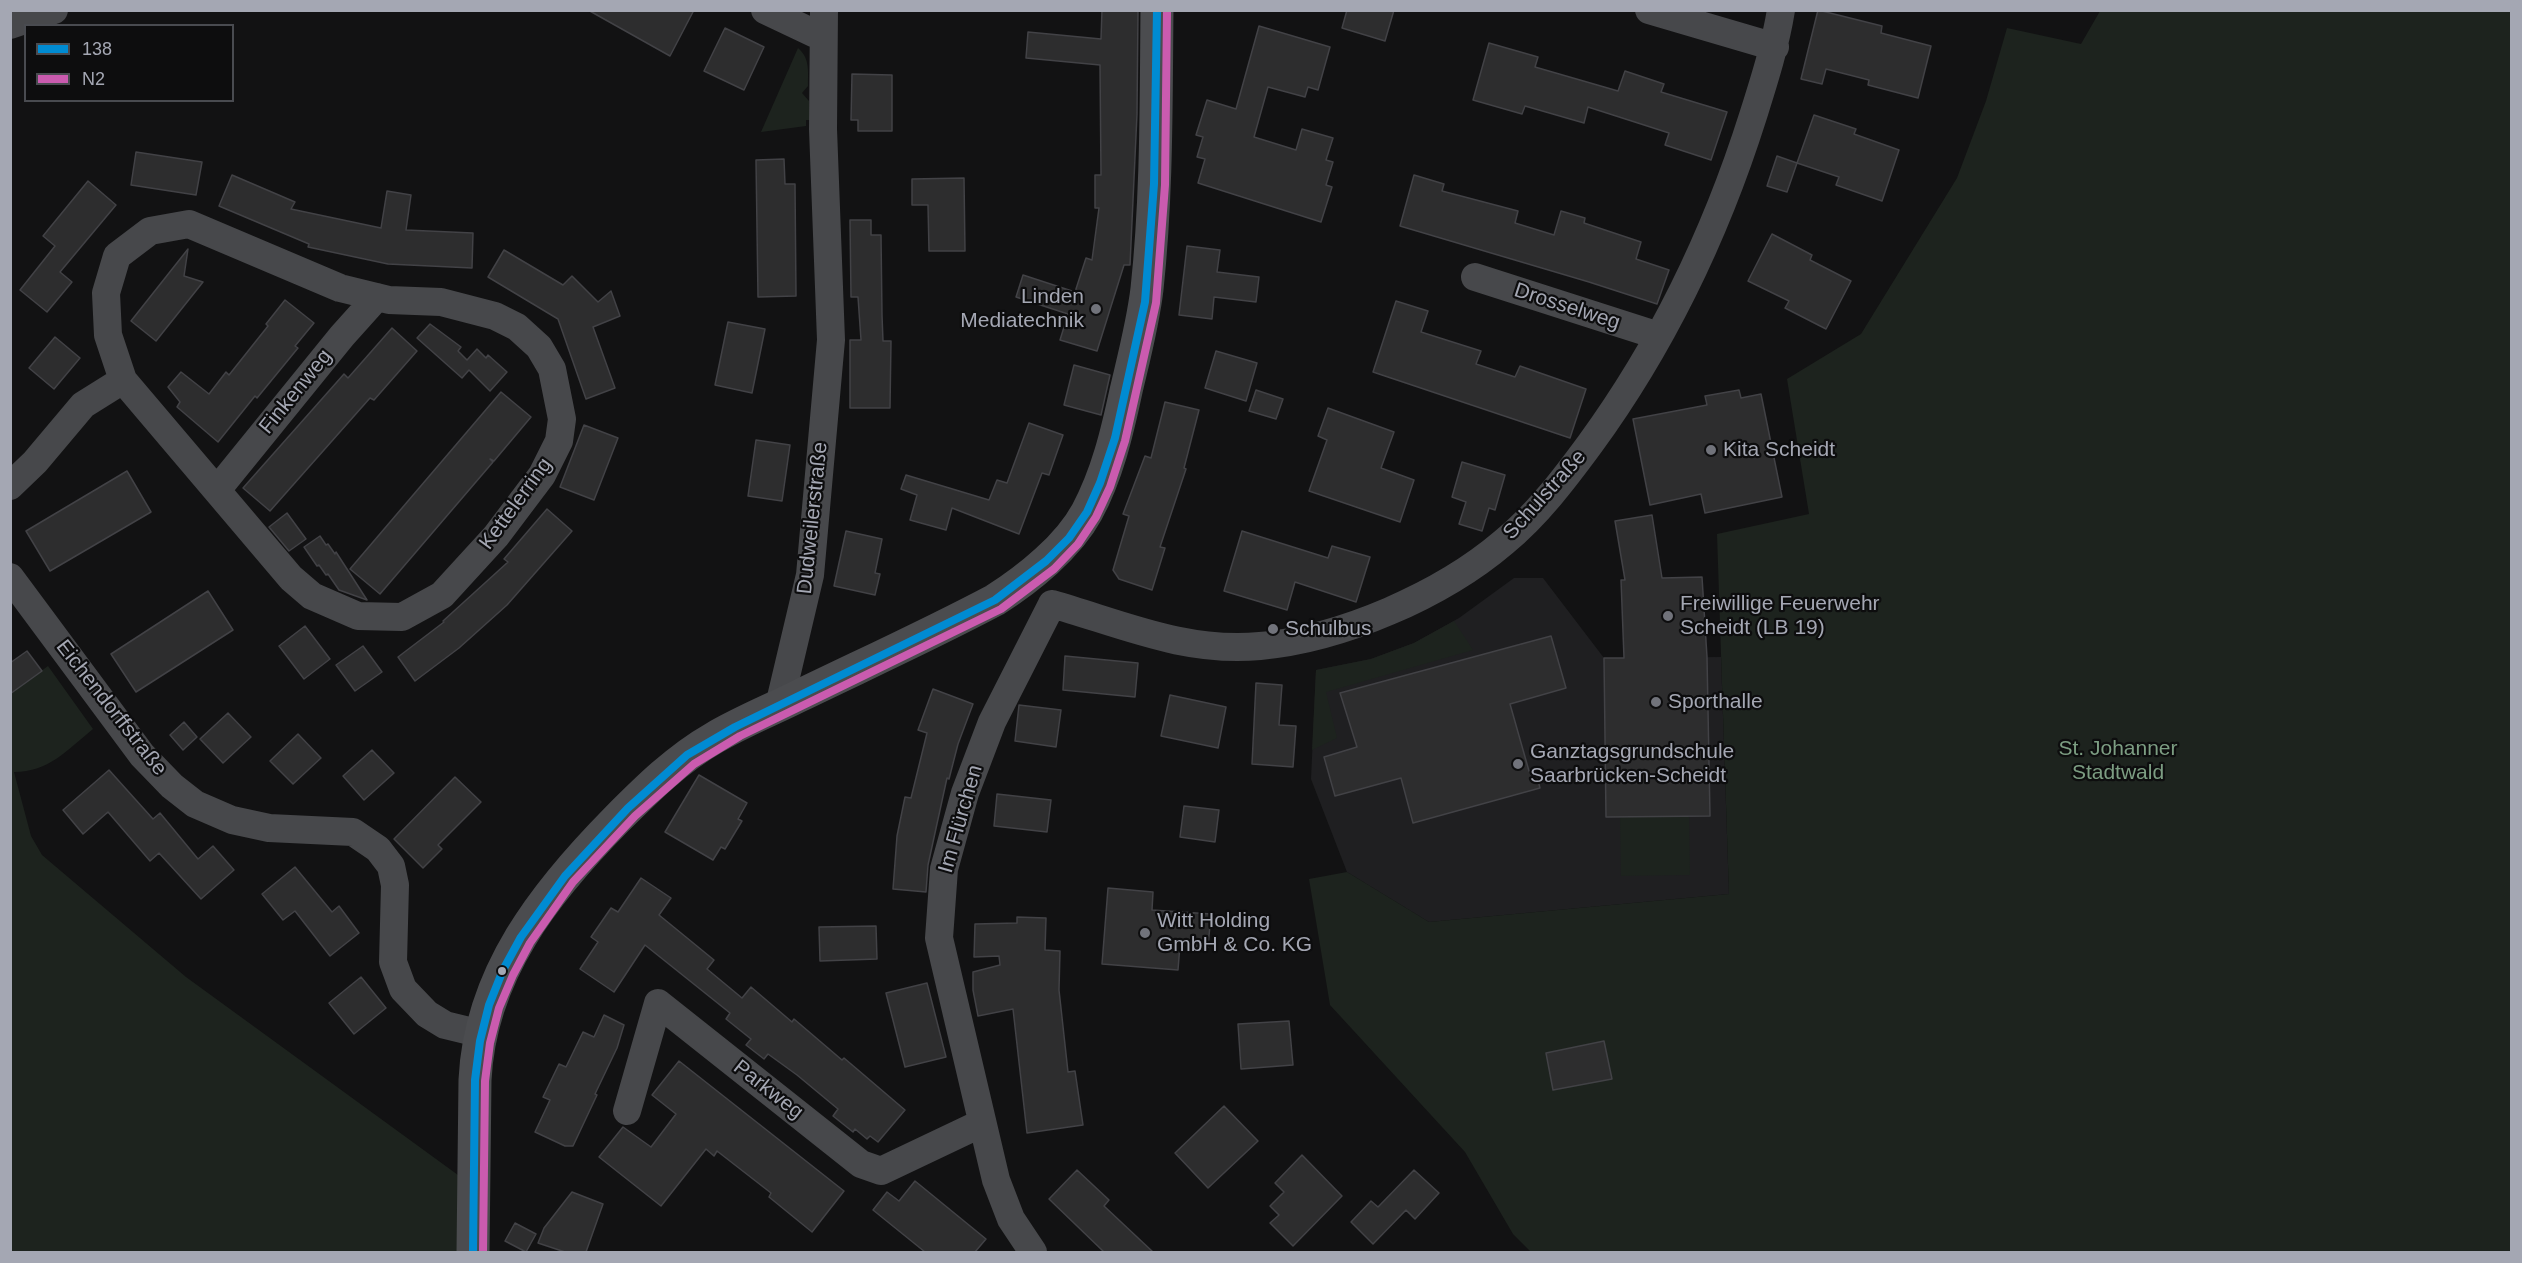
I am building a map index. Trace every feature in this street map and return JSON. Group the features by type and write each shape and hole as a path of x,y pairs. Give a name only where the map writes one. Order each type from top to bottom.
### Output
{"street":[{"path":"10,25 54,10"},
{"path":"765,10 823,24"},
{"path":"473,1252 476,1058 500,974 527,924 559,881 587,849 648,788 713,738 969,614 1016,586 1060,547 1086,513 1113,449 1147,289 1155,183 1157,10"},
{"path":"1649,10 1775,47"},
{"name":"Schulstraße","path":"1052,604 1145,634 1202,645 1259,646 1318,636 1426,595 1505,542 1564,480 1619,405 1690,278 1733,180 1775,47 1781,10"},
{"name":"Dudweilerstraße","path":"779,706 810,575 831,340 823,129 823,24"},
{"name":"Kettelerring","path":"189,224 340,288 377,297 389,300 441,302 495,316 517,327 539,347 552,369 562,419 559,441 542,475 496,536 442,595 402,617 358,616 312,597 291,578 123,380 108,335 106,293 117,256 150,231 189,224"},
{"name":"Drosselweg","path":"1475,277 1659,336"},
{"name":"Finkenweg","path":"217,490 342,336 377,297"},
{"path":"10,486 35,462 83,405 123,380"},
{"path":"1035,571 1052,604"},
{"name":"Eichendorffstraße","path":"10,577 142,755 172,786 195,804 232,820 269,828 353,832 378,849 391,866 395,885 393,962 402,989 427,1014 445,1025 482,1034"},
{"name":"Im Flürchen","path":"1033,1252 1011,1219 996,1180 939,938 944,869 965,793 992,722 1052,604"},
{"name":"Parkweg","path":"627,1111 658,1003 861,1164 880,1171 982,1123"}],"shaded area":[{"name":"Ganztagsgrundschule Saarbrücken-Scheidt","path":"1514,578 1543,578 1604,658 1721,657 1729,894 1429,922 1347,872 1311,779 1316,670 1371,659 1414,643 1459,618"}],"green space":[{"name":"St. Johanner Stadtwald","path":"2100,11 2511,11 2511,1252 1531,1252 1513,1234 1465,1152 1330,1005 1309,879 1347,872 1429,922 1729,894 1717,534 1809,514 1787,379 1861,334 1957,178 1986,101 2007,28 2081,44"},
{"path":"798,48 805,56 808,65 808,86 802,93 809,101 810,120 806,120 806,126 761,132"},
{"path":"1454,621 1473,650 1326,692 1337,738 1312,750 1316,670 1371,659 1414,643"},
{"path":"48,666 93,729 48,764 14,772 31,836 42,855 186,977 458,1175 459,1252 11,1252 10,694"},
{"path":"1689,816 1690,875 1621,876 1620,817"}],"building":[{"path":"588,10 694,10 670,56"},
{"path":"1102,10 1138,10 1137,114 1130,265 1124,265 1097,351 1060,340 1068,314 1016,297 1023,275 1075,292 1086,258 1092,260 1099,208 1095,208 1095,175 1101,175 1100,65 1026,58 1028,32 1101,39"},
{"path":"1347,10 1394,10 1385,41 1342,28"},
{"path":"1818,10 1882,26 1881,33 1931,46 1918,98 1868,85 1869,80 1826,69 1822,84 1801,79"},
{"path":"1259,26 1330,47 1318,90 1308,87 1305,97 1268,87 1254,137 1296,150 1302,129 1333,138 1326,160 1333,162 1326,185 1332,187 1321,222 1198,183 1205,159 1197,157 1203,137 1196,135 1207,100 1236,109"},
{"path":"725,28 764,47 744,90 704,71"},
{"path":"1489,43 1538,57 1535,67 1618,91 1625,71 1664,84 1661,92 1727,112 1711,160 1665,145 1669,133 1588,107 1584,123 1525,106 1522,114 1473,100"},
{"path":"852,74 892,75 892,131 858,131 858,120 851,120"},
{"path":"1814,115 1856,129 1854,134 1899,150 1882,201 1836,185 1839,177 1797,163"},
{"path":"136,152 202,162 196,195 131,185"},
{"path":"1777,156 1797,163 1787,192 1767,186"},
{"path":"784,159 785,184 795,184 796,296 758,297 756,160"},
{"path":"232,175 295,202 291,209 381,228 387,191 411,195 406,230 473,233 472,268 388,264 308,247 309,244 219,206"},
{"path":"1414,175 1444,184 1442,191 1518,211 1515,223 1554,235 1561,211 1585,218 1584,223 1641,242 1636,259 1669,270 1657,304 1400,226"},
{"path":"964,178 965,251 929,251 928,205 912,205 912,179"},
{"path":"88,181 116,205 60,272 72,282 47,312 20,290 55,246 43,236"},
{"path":"850,220 871,220 871,235 881,235 883,341 891,341 890,408 850,408 850,340 861,340 858,297 851,297"},
{"path":"1772,234 1812,255 1810,260 1851,281 1826,329 1785,308 1789,301 1748,281"},
{"path":"1187,246 1220,250 1217,272 1259,277 1256,302 1214,297 1212,319 1179,315"},
{"path":"188,249 184,276 203,282 156,341 131,321"},
{"path":"504,250 563,285 572,276 598,302 611,291 620,316 593,327 615,388 586,399 558,319 488,277"},
{"path":"285,300 314,323 295,346 298,348 218,442 177,407 180,402 168,387 181,372 209,394 226,372 229,375 268,326 266,324"},
{"path":"1396,301 1428,311 1421,332 1481,351 1476,364 1515,377 1520,366 1586,389 1570,438 1373,372"},
{"path":"728,322 765,329 752,393 715,385"},
{"path":"430,324 461,347 458,351 467,360 477,349 486,358 488,355 507,372 490,391 469,370 462,378 417,338"},
{"path":"392,328 417,351 374,400 370,398 270,511 243,488 344,374 348,378"},
{"path":"55,337 80,358 54,389 29,368"},
{"path":"1216,351 1257,363 1246,401 1205,388"},
{"path":"1074,365 1110,375 1101,415 1064,405"},
{"path":"1256,390 1283,399 1276,419 1249,411"},
{"path":"1739,390 1741,398 1761,394 1782,497 1705,513 1701,494 1650,505 1633,419 1707,405 1705,396"},
{"path":"501,392 531,417 494,461 490,459 493,462 380,594 350,569"},
{"path":"1165,402 1199,410 1184,468 1186,469 1160,547 1165,548 1152,590 1119,579 1113,570 1129,516 1123,514 1145,456 1151,458"},
{"path":"1328,408 1394,432 1381,468 1414,480 1400,522 1309,491 1327,440 1318,436"},
{"path":"1029,423 1063,435 1049,475 1042,473 1019,534 952,508 946,530 910,520 917,495 901,489 906,475 989,500 997,480 1007,483"},
{"path":"584,425 618,438 594,500 560,487"},
{"path":"756,440 790,445 782,501 748,496"},
{"path":"1462,462 1505,475 1495,510 1489,508 1482,531 1459,524 1466,502 1452,497"},
{"path":"127,471 151,512 50,571 26,531"},
{"path":"547,509 572,531 507,605 459,648 415,681 398,657 444,622 508,562 504,559"},
{"path":"287,513 306,539 289,551 269,527"},
{"name":"Sporthalle","path":"1652,515 1662,578 1702,577 1707,657 1710,816 1606,817 1604,658 1624,658 1621,580 1625,580 1615,521"},
{"path":"846,531 882,539 875,573 880,574 875,595 834,586"},
{"path":"1242,531 1328,558 1332,546 1370,557 1356,602 1295,582 1287,610 1224,591"},
{"path":"320,536 335,554 336,552 367,600 339,590 328,574 326,575 319,565 317,566 304,547"},
{"path":"208,591 233,630 136,692 111,654"},
{"path":"305,626 330,659 304,679 279,646"},
{"path":"1551,636 1566,688 1510,704 1529,771 1535,769 1540,788 1413,823 1401,778 1335,796 1324,757 1357,747 1340,693"},
{"path":"363,646 382,672 355,691 336,665"},
{"path":"27,651 42,671 10,694 10,663"},
{"path":"1065,656 1138,663 1135,697 1063,690"},
{"path":"1256,683 1282,685 1279,725 1296,726 1293,767 1252,764"},
{"path":"933,689 973,704 958,744 949,779 947,778 928,865 926,892 893,889 897,836 905,797 911,798 927,733 918,730"},
{"path":"1170,695 1226,707 1218,748 1161,736"},
{"path":"1019,705 1061,710 1056,747 1015,741"},
{"path":"228,713 251,737 223,763 200,739"},
{"path":"184,722 197,737 183,750 170,735"},
{"path":"298,734 321,758 293,784 270,761"},
{"path":"372,750 394,773 364,800 343,776"},
{"path":"109,770 153,819 160,813 198,859 213,846 234,870 201,899 159,853 150,861 108,812 83,834 63,810"},
{"path":"699,775 747,803 738,819 742,821 725,849 721,847 713,860 665,832"},
{"path":"455,777 481,802 438,845 442,849 423,868 394,839"},
{"path":"997,794 1051,800 1047,832 994,826"},
{"path":"1184,806 1219,810 1215,842 1180,837"},
{"path":"295,867 332,912 339,906 359,933 330,956 295,911 283,920 262,894"},
{"path":"641,878 671,898 659,915 714,960 707,969 742,998 751,987 792,1022 794,1019 842,1060 844,1058 905,1110 878,1142 870,1136 867,1139 855,1129 853,1132 833,1116 838,1109 797,1075 768,1054 764,1059 746,1045 751,1039 726,1019 730,1013 645,945 614,992 580,969 598,942 591,937 611,908 618,912"},
{"path":"1108,888 1153,892 1152,910 1211,914 1208,947 1180,945 1178,970 1102,964"},
{"path":"1017,917 1046,918 1045,950 1060,951 1059,990 1068,1072 1075,1071 1083,1125 1027,1133 1013,1009 978,1016 973,990 973,972 1000,965 999,956 974,957 975,924 1017,923"},
{"path":"876,926 877,959 820,961 819,927"},
{"path":"361,977 386,1008 354,1034 329,1003"},
{"path":"927,983 946,1057 905,1067 886,993"},
{"path":"604,1015 624,1025 617,1048 573,1146 565,1146 535,1132 550,1100 543,1097 559,1064 566,1067 583,1032 594,1037"},
{"path":"1289,1021 1293,1065 1241,1069 1238,1024"},
{"path":"1604,1041 1612,1079 1553,1090 1546,1053"},
{"path":"679,1061 844,1191 812,1232 769,1197 771,1193 717,1151 714,1156 706,1149 661,1206 599,1157 623,1127 651,1147 676,1114 652,1095"},
{"path":"1224,1106 1258,1141 1208,1188 1175,1153"},
{"path":"1302,1155 1342,1196 1293,1246 1270,1223 1279,1215 1270,1206 1284,1192 1275,1183"},
{"path":"1077,1170 1109,1200 1104,1206 1153,1252 1104,1252 1049,1199"},
{"path":"1414,1170 1439,1193 1415,1219 1406,1210 1373,1244 1351,1222 1371,1201 1378,1207"},
{"path":"915,1181 986,1239 975,1252 925,1252 873,1210 887,1192 899,1201"},
{"path":"572,1192 603,1204 586,1252 565,1252 538,1243 544,1228"},
{"path":"515,1223 536,1234 526,1252 505,1241"}],"transit line":[{"name":"138","path":"473,1252 475,1080 480,1041 489,1005 503,970 521,937 565,876 628,808 687,755 735,727 995,600 1046,561 1069,538 1087,512 1100,483 1115,438 1145,302 1154,184 1157,10"},
{"name":"N2","path":"483,1252 485,1081 490,1043 499,1008 513,975 530,943 573,882 635,816 694,764 740,736 1001,609 1054,569 1078,544 1096,517 1110,487 1125,441 1156,303 1165,185 1167,10"}],"place":[{"name":"Linden Mediatechnik","path":"1096,309"},
{"name":"Kita Scheidt","path":"1711,450"},
{"name":"Freiwillige Feuerwehr Scheidt (LB 19)","path":"1668,616"},
{"name":"Schulbus","path":"1273,629"},
{"name":"Sporthalle","path":"1656,702"},
{"name":"Ganztagsgrundschule Saarbrücken-Scheidt","path":"1518,764"},
{"name":"Witt Holding GmbH & Co. KG","path":"1145,933"}]}
